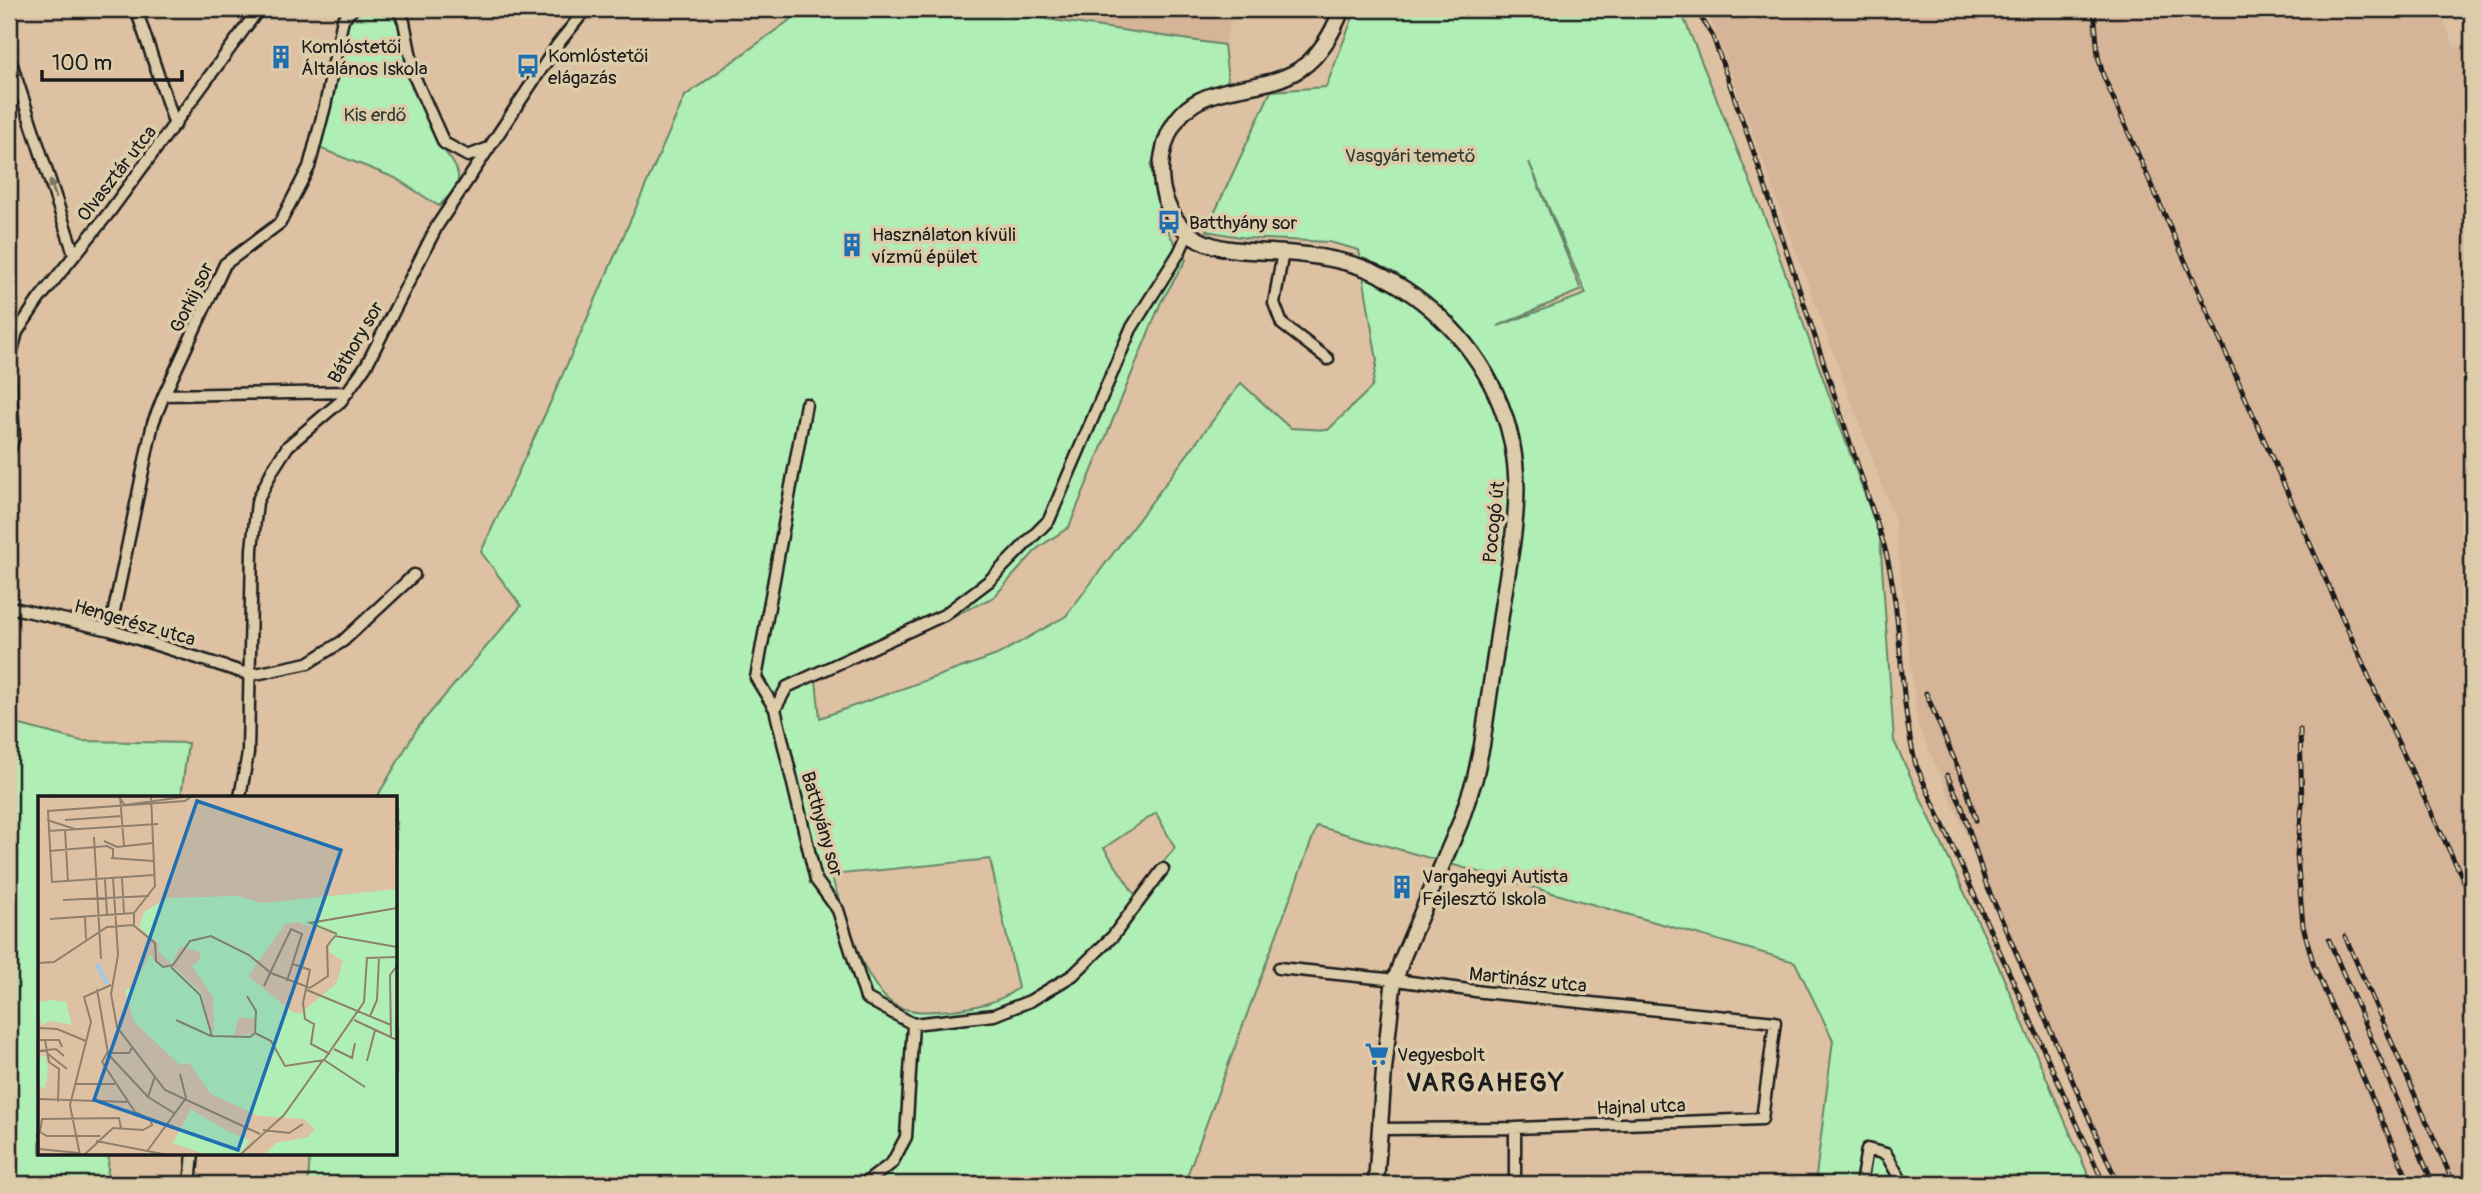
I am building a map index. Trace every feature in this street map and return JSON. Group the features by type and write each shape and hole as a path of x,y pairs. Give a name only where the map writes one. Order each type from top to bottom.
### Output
{"main road":[{"path":"1188,233 1171,212 1161,181 1166,141 1175,123 1190,106 1201,99 1226,89 1266,81 1298,70 1319,52 1342,9"},
{"name":"Pocogó út","path":"1188,233 1210,246 1319,256 1364,268 1389,280 1432,310 1455,333 1483,370 1500,404 1513,447 1518,484 1516,522 1482,745 1475,778 1460,823 1402,959 1396,980 1389,1025 1376,1184"}],"street":[{"path":"136,9 175,125"},
{"name":"Olvasztár utca","path":"9,452 14,436 9,363 17,332 175,125 259,9"},
{"name":"Gorkij sor","path":"110,630 153,422 225,264 280,223 309,167 326,106 343,19 353,9"},
{"path":"398,9 404,22 415,78 444,143 468,156 489,148"},
{"name":"Báthory sor","path":"240,796 248,753 251,574 257,502 288,446 341,401 367,364 436,226 558,44 586,9"},
{"path":"9,56 74,254"},
{"path":"775,709 787,687 944,615 989,582 1049,520 1131,329 1179,253 1188,233"},
{"path":"1283,253 1274,303 1282,324 1328,359"},
{"path":"164,395 348,392"},
{"name":"Batthyány sor","path":"806,404 756,678 775,709 816,880 838,910 866,998 913,1024"},
{"path":"251,675 308,663 344,641 414,575"},
{"name":"Hengerész utca","path":"9,607 110,630 251,675"},
{"path":"864,1184 892,1163 906,1137 913,1024 994,1015 1030,1001 1073,975 1113,936 1163,869"},
{"name":"Martinász utca","path":"1279,968 1496,994 1774,1022"},
{"name":"Hajnal utca","path":"1380,1129 1514,1128 1762,1119 1774,1022"},
{"path":"1514,1128 1515,1184"},
{"path":"1861,1184 1867,1149 1886,1154 1903,1184"},
{"path":"190,1184 193,1154"}],"shaded area":[{"path":"977,9 1234,9 1224,45"},
{"path":"1707,9 2439,9 2454,46 2472,49 2472,1184 2121,1184 1917,723 1895,521"}],"green space":[{"name":"Kis erdő","path":"353,9 398,9 426,110 439,143 458,175 455,187 439,206 395,178 314,146 343,19"},
{"name":"Vasgyári temető","path":"805,9 977,9 1224,45 1228,80 1183,102 1163,133 1151,166 1160,214 1186,260 1161,302 1069,527 1038,548 994,597 816,680 820,718 997,655 1066,616 1241,383 1290,428 1328,430 1372,387 1377,361 1359,250 1329,242 1246,238 1206,231 1271,91 1326,87 1356,9 1676,9 1683,16 1769,228 1880,537 1894,741 1998,965 2092,1184 1815,1184 1833,1040 1795,962 1317,826 1184,1184 308,1184 310,1154 397,1154 397,796 378,796 418,727 521,606 481,552 547,410 685,96","holes":["1529,162 1586,294 1498,326 1581,290","1156,813 1175,848 1135,895 1104,848","990,859 1018,988 987,1004 952,1010 912,1011 887,999 865,968 848,928 831,875"]},
{"path":"9,722 81,741 188,743 181,796 38,796 38,1154 109,1154 107,1184 9,1184"}],"railway":[{"path":"1696,9 1713,37 1755,156 1884,545 1895,600 1906,710 1916,765 2104,1184"},
{"path":"2094,9 2098,56 2103,75 2394,734 2472,898"},
{"path":"1926,693 1966,787 1976,820"},
{"path":"2300,729 2302,805 2297,855 2303,926 2314,966 2410,1184"},
{"path":"1947,775 1962,807 1986,884 2118,1184"},
{"path":"2345,936 2454,1184"},
{"path":"2329,940 2433,1184"}],"place":[{"name":"Komlóstetői Általános Iskola","path":"281,57"},
{"name":"Komlóstetői elágazás","path":"528,66"},
{"name":"Batthyány sor","path":"1169,222"},
{"name":"Használaton kívüli vízmű épület","path":"852,245"},
{"name":"Vargahegyi Autista Fejlesztő Iskola","path":"1402,887"},
{"name":"Vegyesbolt","path":"1377,1054"}],"district":[{"name":"VARGAHEGY","path":"1486,1082"}]}
